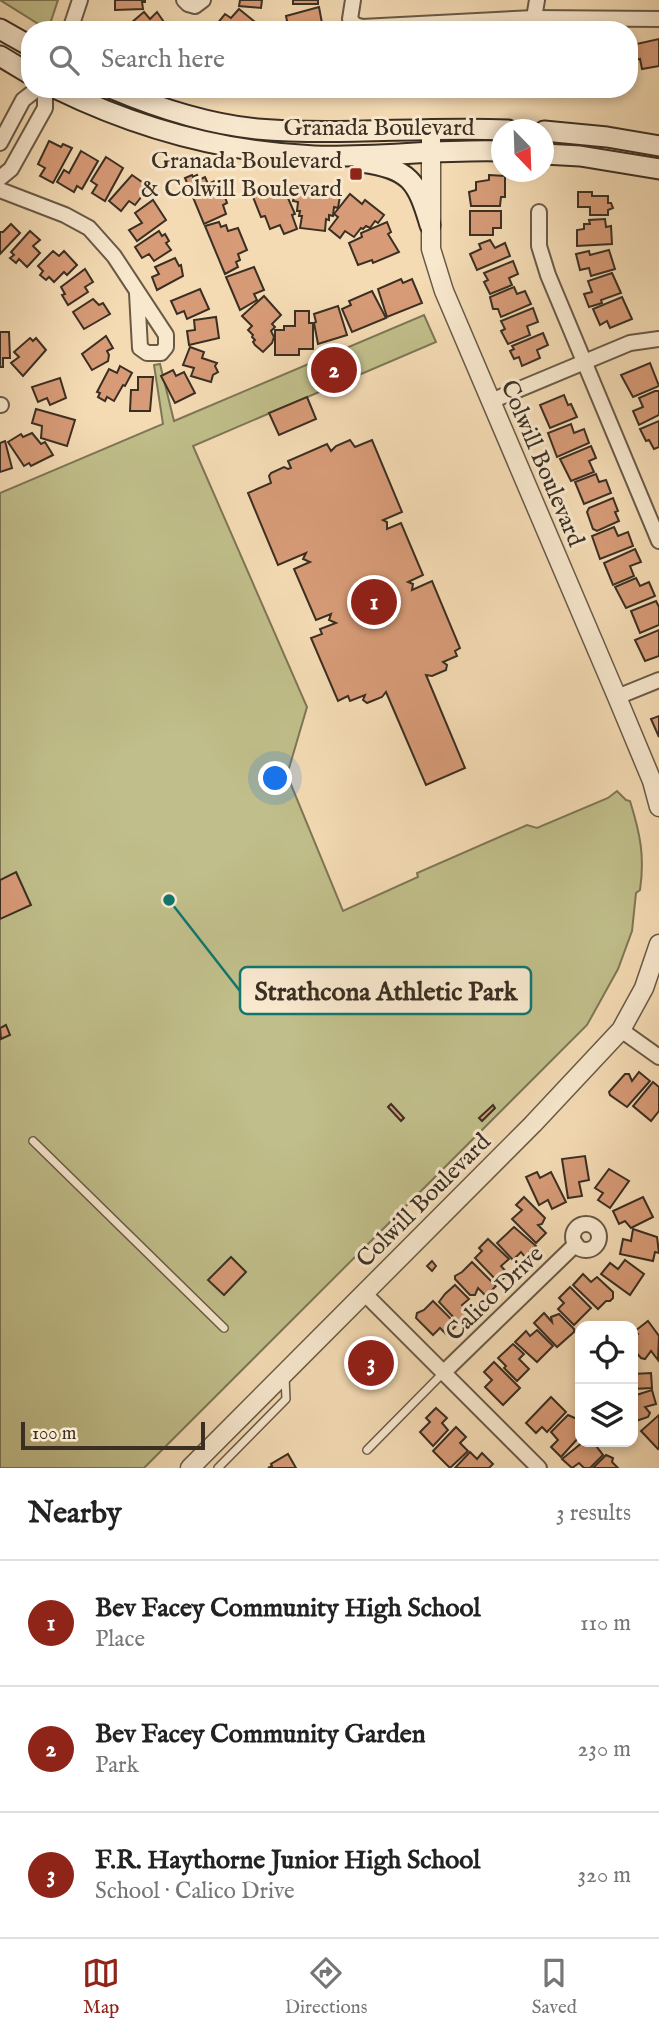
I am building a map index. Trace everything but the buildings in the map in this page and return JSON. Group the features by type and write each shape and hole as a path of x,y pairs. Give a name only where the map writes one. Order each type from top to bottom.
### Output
{"main road":[{"path":"0,29 21,41"},
{"path":"0,55 21,68"},
{"name":"Granada Boulevard","path":"77,98 126,120 170,135 255,151 316,156 491,151"},
{"name":"Granada Boulevard","path":"138,98 179,113 254,128 310,132 491,130"},
{"path":"554,132 659,146"},
{"path":"554,155 580,156 659,169"},
{"path":"316,156 386,165 407,177 421,194 430,225"}],"street":[{"path":"73,21 80,0"},
{"path":"184,0 195,6 203,0"},
{"path":"352,21 353,0"},
{"path":"534,18 537,0"},
{"path":"477,21 534,18 659,19"},
{"path":"0,143 26,98"},
{"path":"0,178 11,169 45,108 45,98"},
{"name":"Colwill Boulevard","path":"431,129 430,249 443,291 617,697 652,781 659,807"},
{"path":"0,190 65,215 89,228 114,256 137,293"},
{"path":"539,212 539,246 548,275 659,541"},
{"path":"491,401 629,344 659,339"},
{"path":"617,697 659,680"},
{"name":"Colwill Boulevard","path":"190,1468 533,1124 621,1030 644,988 659,944"},
{"path":"621,1030 659,1058"},
{"name":"Calico Drive","path":"443,1373 576,1244"},
{"name":"Calico Drive","path":"365,1294 539,1468"}],"lane":[{"path":"33,1141 224,1328"},
{"path":"218,1468 286,1399 285,1373"},
{"path":"367,1450 443,1373"}],"shaded area":[{"path":"0,0 58,0 51,21 34,21"},
{"path":"424,315 436,342 193,446 307,707 287,775 343,911 418,877 417,873 527,825 537,828 608,798 617,791 630,801 641,845 640,890 636,893 632,931 618,969 587,1025 144,1468 0,1468 0,493 163,424 154,365 160,364 174,421"}],"place":[{"name":"Granada Boulevard & Colwill Boulevard","path":"356,174"},
{"name":"Bev Facey Community Garden","path":"334,370"},
{"name":"Bev Facey Community High School","path":"374,602"},
{"name":"Strathcona Athletic Park","path":"169,900"},
{"name":"F.R. Haythorne Junior High School","path":"371,1363"}]}
